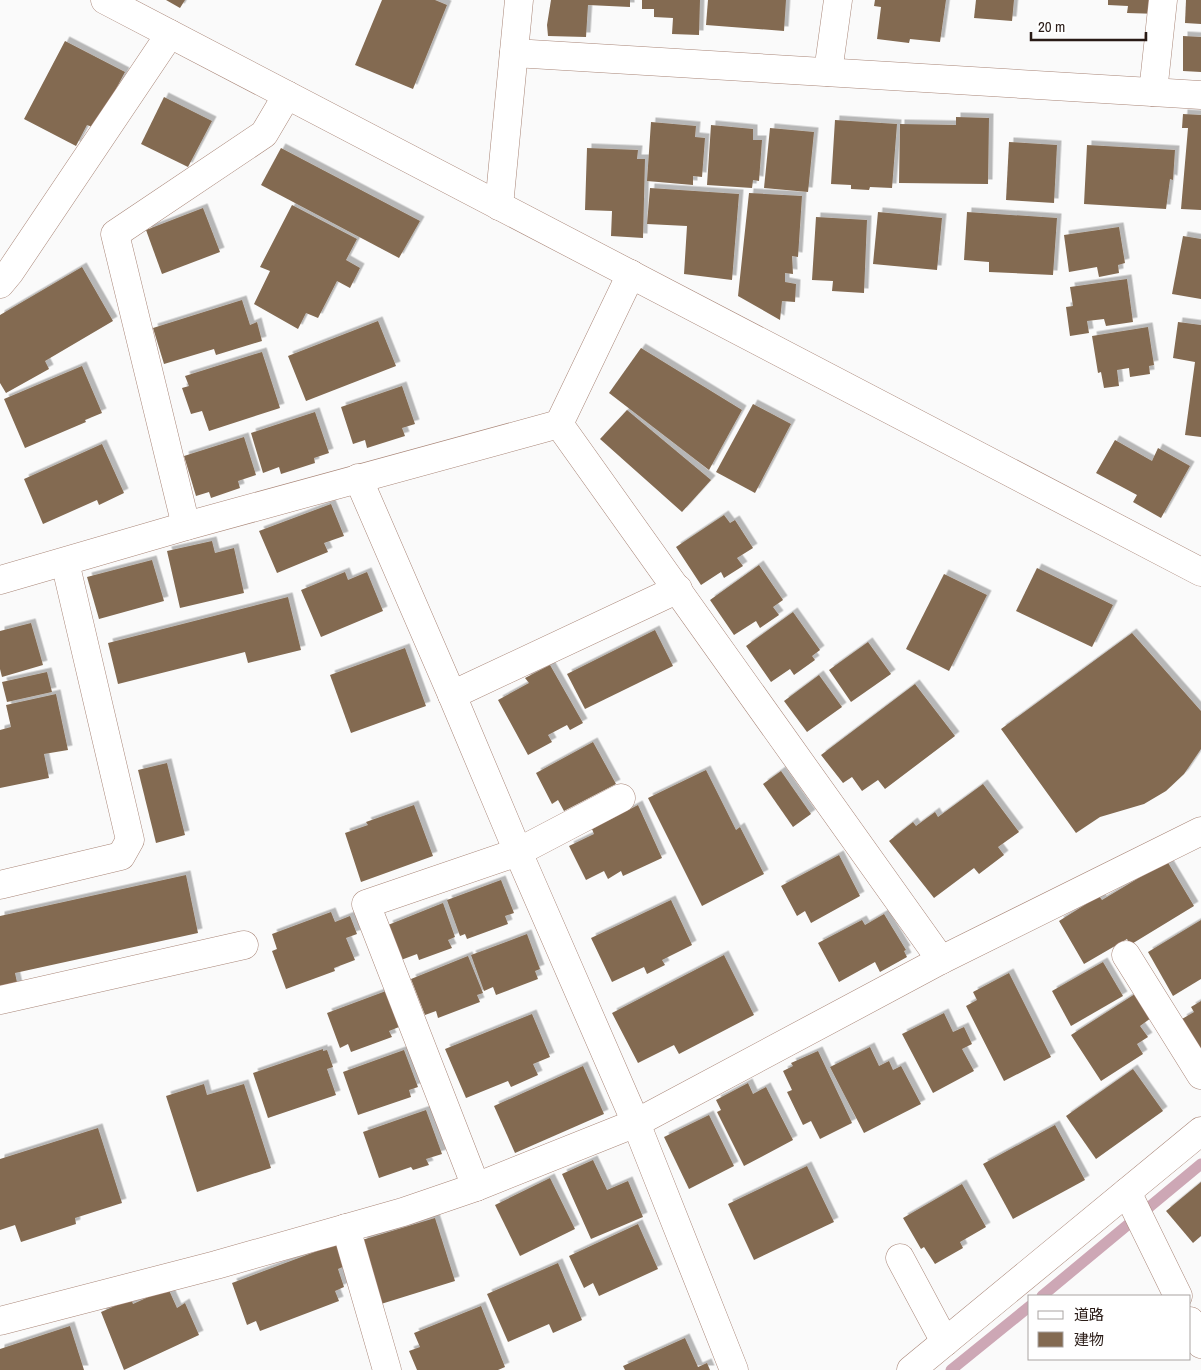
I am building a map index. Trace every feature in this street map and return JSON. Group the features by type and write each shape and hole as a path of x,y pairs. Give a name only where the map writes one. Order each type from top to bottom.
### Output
{"street":[{"path":"105,0 1201,572"},
{"path":"499,206 519,0"},
{"path":"828,72 838,0"},
{"path":"1153,92 1164,0"},
{"path":"0,284 10,272 170,34"},
{"path":"514,54 1201,95"},
{"path":"186,526 115,234 264,134 287,95"},
{"path":"0,580 358,478 559,424 631,274"},
{"path":"559,424 941,960"},
{"path":"358,478 636,1123 734,1370"},
{"path":"0,885 121,856 130,840 65,562"},
{"path":"452,695 678,589"},
{"path":"476,1186 366,904 518,852 621,798"},
{"path":"0,1321 206,1268 403,1212 476,1186 636,1123 941,960 1201,831"},
{"path":"0,1000 244,945"},
{"path":"1126,955 1201,1075"},
{"path":"912,1370 1201,1131"},
{"path":"1127,1192 1178,1295"},
{"path":"346,1228 387,1370"},
{"path":"900,1258 945,1342"},
{"path":"1191,1323 1201,1344"}],"building":[{"path":"166,0 185,0 180,8"},
{"path":"382,0 435,0 447,5 413,89 355,65"},
{"path":"551,0 630,0 630,7 588,5 586,37 548,36 547,25"},
{"path":"642,0 700,0 699,35 672,34 673,18 654,17 654,9 642,9"},
{"path":"708,0 786,0 784,31 706,25"},
{"path":"875,0 946,0 940,42 910,39 909,43 877,39 881,7 874,6"},
{"path":"976,0 1014,0 1012,21 974,18"},
{"path":"1108,0 1160,0 1160,14 1127,13 1128,6 1108,5"},
{"path":"1186,0 1201,0 1201,24 1185,23"},
{"path":"1183,36 1201,37 1201,72 1183,71"},
{"path":"65,41 125,72 95,128 87,125 76,146 24,119"},
{"path":"164,97 212,121 188,167 141,144"},
{"path":"1183,114 1201,115 1201,210 1181,209 1188,128 1182,128"},
{"path":"956,117 989,118 988,184 899,183 900,124 956,125"},
{"path":"835,120 897,124 892,188 870,187 869,190 851,189 851,185 831,184"},
{"path":"651,122 696,126 695,137 705,138 702,177 693,176 693,185 647,181"},
{"path":"711,125 753,129 753,140 762,140 759,181 753,180 752,188 707,185"},
{"path":"770,128 814,132 808,192 764,188"},
{"path":"1009,142 1057,145 1054,203 1006,200"},
{"path":"1087,145 1175,150 1173,180 1170,179 1166,209 1084,204"},
{"path":"281,148 420,221 399,258 261,185"},
{"path":"587,148 638,150 637,159 645,159 643,238 611,236 612,211 585,210"},
{"path":"650,188 739,194 732,280 684,274 687,226 647,224"},
{"path":"749,193 802,196 798,257 792,256 793,274 785,273 785,282 796,284 795,302 782,301 780,320 738,296"},
{"path":"292,205 357,239 346,260 360,268 350,288 337,281 318,318 306,313 298,329 254,304 270,271 260,267"},
{"path":"203,208 220,252 162,274 146,230"},
{"path":"878,212 942,218 937,270 873,264"},
{"path":"967,212 1057,218 1053,275 989,272 989,262 964,260"},
{"path":"816,217 867,220 864,293 832,291 833,281 812,280"},
{"path":"1119,227 1125,263 1118,265 1119,273 1099,277 1097,267 1069,272 1064,235"},
{"path":"1183,236 1201,239 1201,299 1172,294"},
{"path":"82,267 113,321 45,361 49,369 6,393 0,383 0,315"},
{"path":"1127,279 1133,322 1106,326 1104,319 1087,321 1089,333 1070,336 1066,307 1073,306 1070,287"},
{"path":"242,300 250,325 257,322 262,341 216,355 214,349 164,364 153,328"},
{"path":"378,321 396,366 306,401 288,356"},
{"path":"1178,322 1201,325 1201,437 1185,435 1195,362 1173,358"},
{"path":"1148,327 1154,365 1149,366 1150,374 1130,377 1129,368 1117,370 1119,386 1104,388 1101,372 1098,373 1092,336"},
{"path":"641,348 742,410 709,470 609,393"},
{"path":"262,352 280,408 209,431 202,411 191,414 182,388 189,386 185,376"},
{"path":"82,366 102,413 85,420 86,422 25,448 4,399"},
{"path":"402,386 415,424 402,428 405,436 367,448 365,440 353,444 341,407"},
{"path":"753,404 791,424 755,493 716,472"},
{"path":"627,410 711,480 682,512 600,439"},
{"path":"315,412 329,453 314,458 315,463 281,474 279,467 263,473 251,433"},
{"path":"244,437 256,475 238,481 240,488 211,498 209,492 196,496 184,456"},
{"path":"1115,440 1152,461 1158,448 1190,466 1161,518 1133,502 1137,495 1096,473"},
{"path":"102,444 124,493 99,505 97,500 43,524 24,479"},
{"path":"331,504 344,536 324,543 328,552 277,573 259,531"},
{"path":"724,515 730,523 735,520 753,548 737,558 743,566 724,578 721,572 701,585 676,547"},
{"path":"212,541 215,553 234,548 244,593 180,608 167,551"},
{"path":"152,560 164,601 99,619 87,577"},
{"path":"759,565 783,600 773,607 779,615 760,628 756,621 734,635 710,600"},
{"path":"1037,568 1113,605 1092,647 1016,611"},
{"path":"345,572 348,580 367,572 383,611 321,637 301,590"},
{"path":"944,574 987,595 949,671 906,649"},
{"path":"288,597 301,650 248,663 245,652 118,684 108,643"},
{"path":"793,612 820,650 812,656 815,660 794,675 790,669 771,682 746,646"},
{"path":"31,623 43,665 2,677 0,669 0,631"},
{"path":"655,630 673,666 585,709 567,674"},
{"path":"1132,633 1201,711 1201,749 1184,774 1166,791 1144,804 1100,817 1076,833 1001,729"},
{"path":"868,642 891,674 851,702 829,670"},
{"path":"405,648 426,706 351,733 330,675"},
{"path":"550,665 583,723 570,730 567,725 548,735 552,742 528,755 498,700 529,683 525,678"},
{"path":"47,672 52,692 7,702 2,682"},
{"path":"819,675 842,707 807,732 784,701"},
{"path":"915,684 955,736 885,789 878,780 862,791 852,777 843,783 821,755"},
{"path":"56,694 68,750 44,754 49,778 0,788 0,730 11,727 6,705"},
{"path":"593,742 616,784 564,811 558,800 552,804 536,773"},
{"path":"167,763 185,835 156,843 138,770"},
{"path":"706,770 736,830 740,827 764,874 702,906 648,798"},
{"path":"781,771 811,814 793,827 763,784"},
{"path":"983,784 1019,832 998,847 1004,855 979,874 974,868 934,898 889,841 913,822 916,826 935,812 938,817"},
{"path":"414,805 433,856 361,882 345,833 368,825 366,822"},
{"path":"638,805 662,858 623,876 621,871 608,879 604,871 586,880 569,846 594,834 592,829"},
{"path":"839,855 860,896 811,923 805,911 797,916 781,886"},
{"path":"1167,861 1194,906 1130,945 1127,939 1084,964 1059,921 1099,896 1102,900"},
{"path":"186,875 198,933 15,973 18,987 0,991 0,916"},
{"path":"501,880 514,913 505,916 508,924 467,939 465,934 460,936 447,900"},
{"path":"671,900 692,945 662,960 665,965 647,974 644,967 612,982 591,938"},
{"path":"443,903 455,937 448,940 452,948 419,960 417,954 401,960 388,925"},
{"path":"331,912 335,922 350,916 357,934 346,938 355,960 334,968 335,971 286,989 272,951 277,949 272,934"},
{"path":"884,914 906,950 904,951 907,957 880,972 875,962 839,982 818,943 862,920 865,925"},
{"path":"1201,920 1201,979 1173,996 1148,952"},
{"path":"527,934 540,969 535,971 538,979 496,995 493,987 484,991 471,955"},
{"path":"724,955 754,1015 679,1054 674,1045 638,1063 612,1013"},
{"path":"468,956 483,993 477,995 480,1002 438,1018 436,1011 425,1015 411,979"},
{"path":"1103,962 1123,996 1071,1026 1052,991"},
{"path":"1009,973 1051,1057 1004,1081 966,1006 977,1000 973,992"},
{"path":"386,991 399,1027 389,1031 392,1037 351,1052 348,1044 340,1048 327,1013"},
{"path":"1135,994 1151,1018 1140,1026 1148,1037 1137,1044 1143,1054 1101,1081 1071,1035"},
{"path":"1201,1001 1201,1051 1182,1019 1194,1012 1191,1007"},
{"path":"944,1013 953,1032 964,1027 972,1044 962,1049 974,1071 933,1093 902,1034"},
{"path":"532,1014 550,1057 533,1064 538,1075 511,1087 508,1081 466,1098 445,1049"},
{"path":"870,1047 879,1066 889,1061 893,1070 901,1066 921,1104 864,1133 830,1067"},
{"path":"323,1049 323,1051 327,1050 333,1067 327,1069 336,1095 268,1118 253,1073"},
{"path":"404,1050 418,1087 409,1090 411,1097 358,1115 343,1072"},
{"path":"818,1051 852,1123 820,1139 811,1121 803,1125 787,1092 792,1090 783,1071 793,1066 791,1063"},
{"path":"583,1066 604,1114 515,1153 494,1106"},
{"path":"1133,1069 1163,1111 1096,1159 1066,1116"},
{"path":"748,1083 753,1094 766,1087 793,1140 744,1166 717,1112 721,1110 716,1100"},
{"path":"204,1084 207,1095 244,1084 271,1168 197,1192 166,1096"},
{"path":"426,1110 442,1154 426,1159 429,1165 413,1170 411,1167 379,1178 363,1132"},
{"path":"709,1115 734,1166 689,1189 664,1137"},
{"path":"1055,1125 1085,1180 1013,1219 983,1164"},
{"path":"98,1128 122,1203 75,1218 76,1224 21,1242 15,1225 0,1230 0,1159"},
{"path":"593,1160 607,1190 628,1181 643,1217 591,1239 562,1174"},
{"path":"807,1166 834,1222 754,1260 728,1204"},
{"path":"550,1178 575,1229 520,1256 495,1205"},
{"path":"1201,1182 1201,1236 1193,1243 1166,1211"},
{"path":"962,1184 986,1227 960,1242 963,1248 935,1264 924,1247 921,1249 903,1218"},
{"path":"435,1218 455,1281 381,1304 362,1240"},
{"path":"638,1224 658,1269 599,1296 593,1283 584,1288 569,1256"},
{"path":"336,1244 345,1266 338,1269 344,1287 335,1291 339,1301 260,1331 256,1321 247,1325 232,1283"},
{"path":"558,1263 582,1320 553,1333 549,1324 508,1342 487,1294"},
{"path":"168,1288 177,1308 185,1303 199,1335 124,1370 101,1312 131,1299 133,1304"},
{"path":"481,1306 505,1367 498,1370 417,1370 409,1351 420,1347 414,1333"},
{"path":"70,1326 84,1370 0,1370 0,1349"},
{"path":"685,1338 698,1367 707,1363 710,1370 625,1370 623,1366"}],"waterway":[{"path":"1043,1295 1201,1164"},
{"path":"951,1370 1028,1308"}]}
